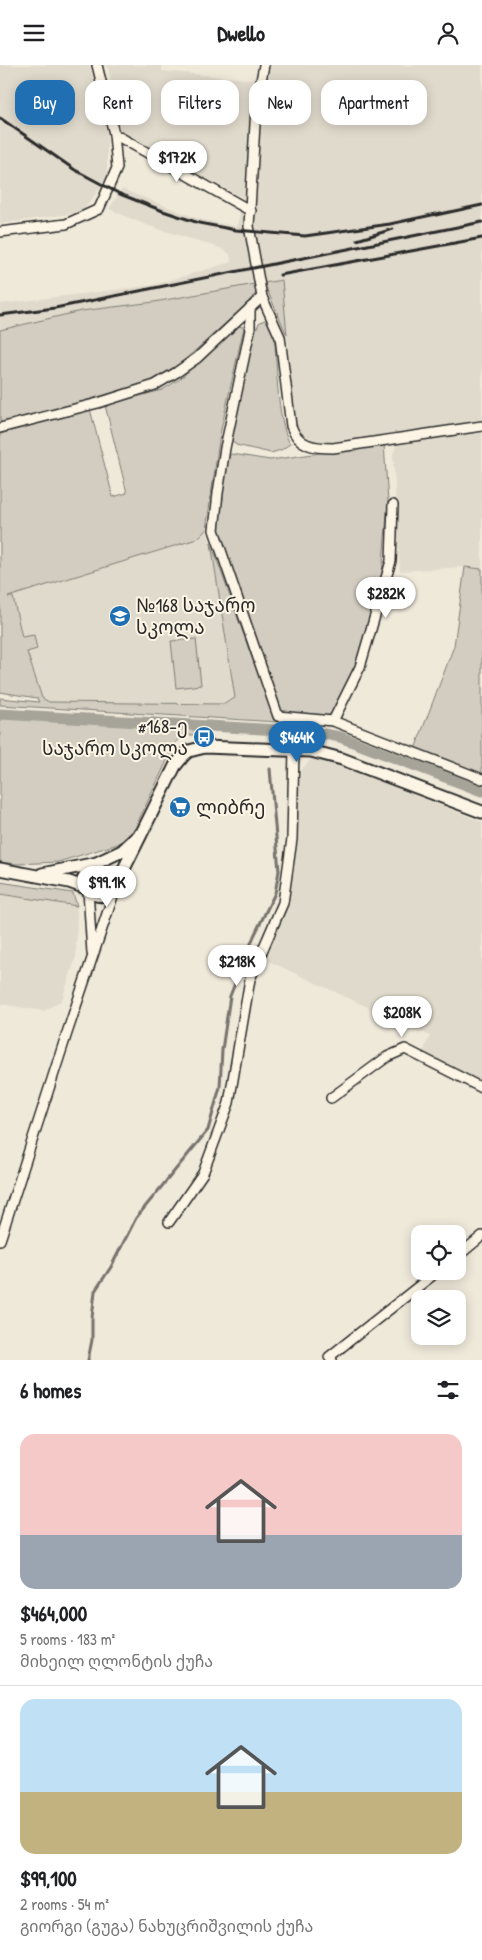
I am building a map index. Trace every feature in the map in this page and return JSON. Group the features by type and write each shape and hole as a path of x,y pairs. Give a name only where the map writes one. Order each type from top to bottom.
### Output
{"street":[{"path":"0,232 66,224 99,209 117,168 114,134 97,65"},
{"path":"264,65 256,107 249,225 262,297 266,302 280,337 294,437 302,443 318,448 333,448 482,426"},
{"path":"114,134 251,211"},
{"path":"0,428 98,403 155,385 177,373 197,358 262,297"},
{"path":"250,308 250,331 225,448 214,530 278,716 333,721 482,779"},
{"path":"333,721 360,667 390,561 392,505"},
{"path":"0,1240 92,955 117,884 172,771 184,755 190,751 205,747 294,749 326,754 482,812"},
{"path":"168,1222 203,1173 230,1103 250,979 283,903 292,839 294,749"},
{"path":"92,955 87,889 84,875 95,863 122,851 140,834"},
{"path":"0,869 77,884 98,896 108,894 117,884 118,876 109,863 95,863 35,875"},
{"path":"330,1098 387,1057 405,1049 482,1088"},
{"path":"466,1249 482,1236"},
{"path":"331,1359 427,1280"}],"shaded area":[{"path":"0,65 90,65 94,80 85,80 85,125 104,125 107,136 107,179 82,212 0,224"},
{"path":"107,65 162,65 162,71 257,80 259,65 482,65 482,419 429,429 321,443 305,438 296,430 282,280 154,302 81,311 0,330 0,304 154,285 231,262 230,254 220,248 146,225 109,209 122,189 199,219 237,227 243,198 118,132 117,125 151,125 151,80 111,80"},
{"path":"282,280 287,335 264,283"},
{"path":"255,284 256,293 245,306 170,373 155,380 0,426 0,330 81,311 154,302"},
{"path":"264,320 270,323 274,330 282,420 290,444 281,450 271,453 236,445 230,438 252,339 259,323"},
{"path":"236,326 244,327 220,434 206,530 197,539 8,597 13,597 22,637 34,635 37,649 27,652 42,698 49,702 224,704 235,698 211,543 270,708 278,722 0,705 0,698 39,702 37,698 0,692 0,434 90,409 113,497 127,493 105,405 162,390 180,379"},
{"path":"482,431 482,569 465,567 400,571 393,454 397,445"},
{"path":"384,444 388,502 382,574 358,661 333,711 327,717 282,715 216,529 226,457 232,454 270,460"},
{"name":"№168 საჯარო სკოლა","path":"206,530 211,543 235,698 224,704 49,702 42,698 27,652 34,635 22,637 13,597 6,597 197,539"},
{"path":"465,567 482,569 482,775 415,749 454,646"},
{"path":"196,639 201,685 176,688 171,641"},
{"path":"0,718 198,730 197,735 186,735 176,742 134,830 118,844 58,862 17,864 0,862"},
{"path":"311,759 344,766 482,822 482,1084 422,1054 430,1036 264,959 284,908 301,770"},
{"path":"0,882 73,893 77,906 0,894"},
{"path":"0,894 77,906 76,957 62,1000 44,1011 0,1004"}],"waterway":[{"path":"0,714 314,732 340,737 482,791"},
{"path":"88,1360 92,1340 95,1291 111,1267 136,1218 208,1130 220,1087 222,1050 230,996 254,936 275,893 279,871 270,769"}],"railway":[{"path":"0,118 75,170 120,194 199,223 236,230 305,236 390,224 441,213"},
{"path":"436,215 482,205"},
{"path":"0,315 55,308 482,222"},
{"path":"357,240 393,229"},
{"path":"280,275 482,238"}],"place":[{"name":"№168 საჯარო სკოლა","path":"120,616"},
{"name":"#168-ე საჯარო სკოლა","path":"204,737"},
{"name":"ლიბრე","path":"180,807"}]}
